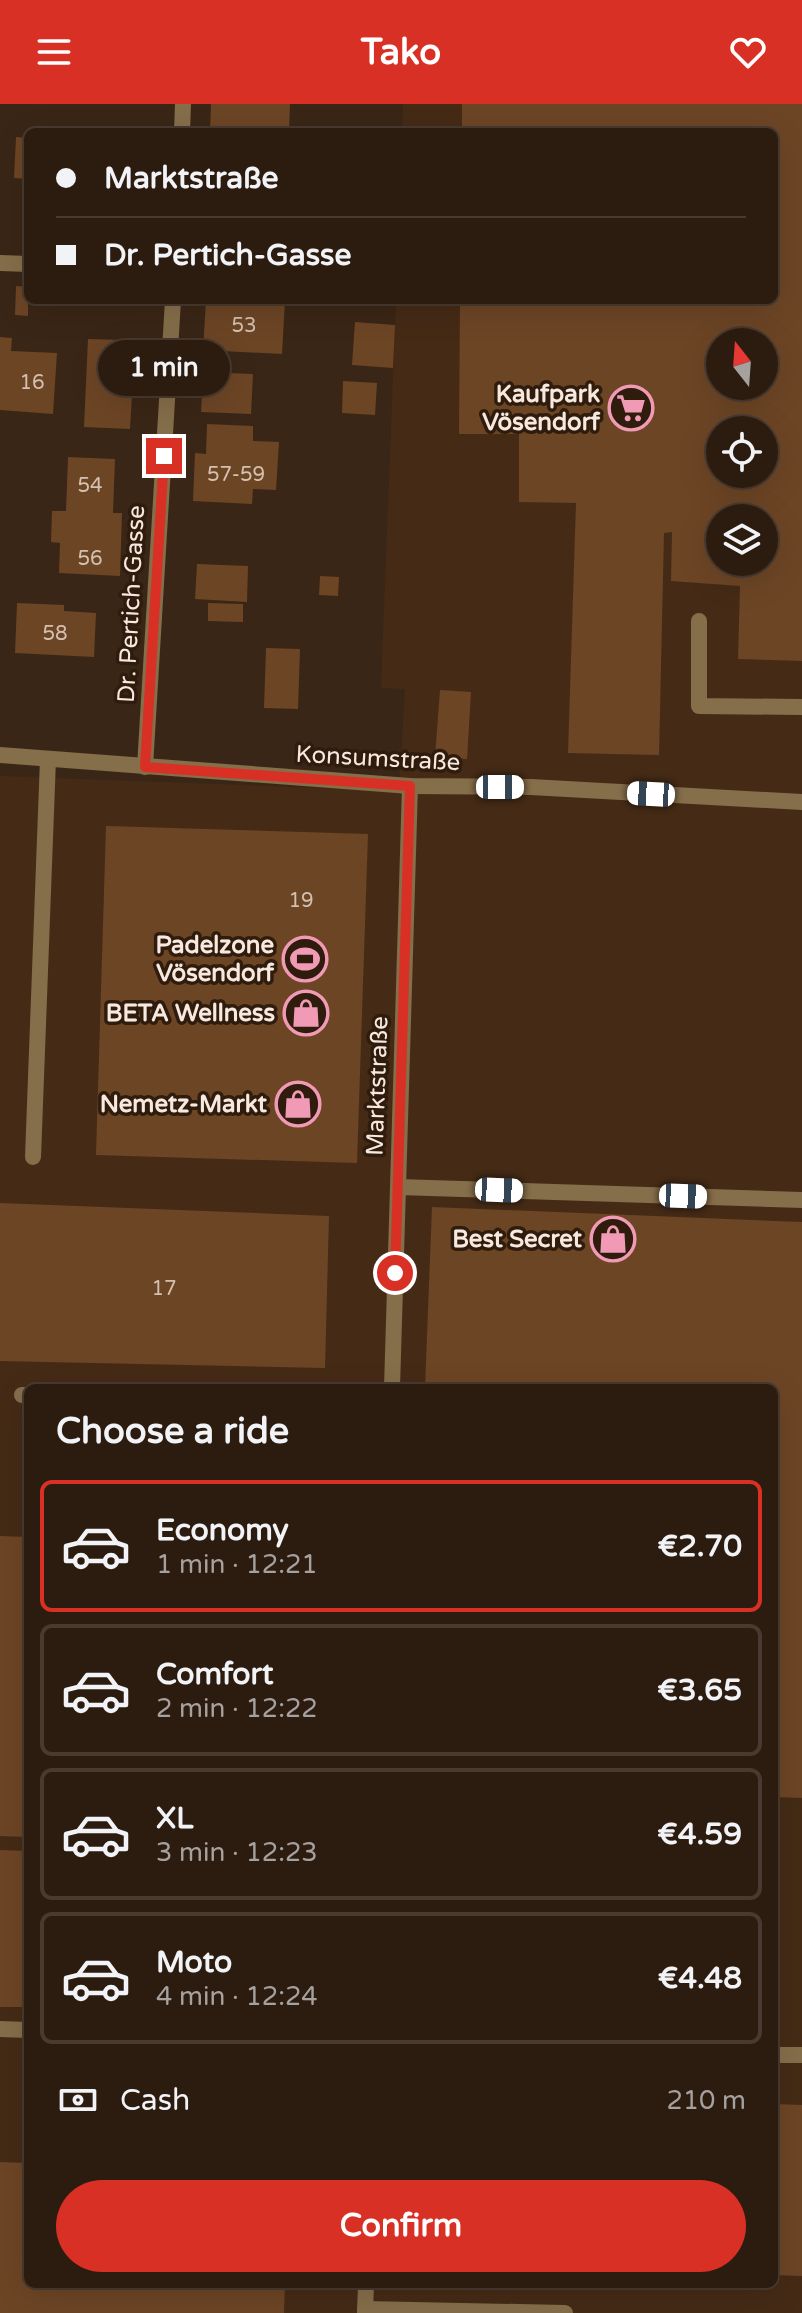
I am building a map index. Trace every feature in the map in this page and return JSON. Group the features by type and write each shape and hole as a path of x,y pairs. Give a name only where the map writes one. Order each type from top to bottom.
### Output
{"street":[{"path":"182,128 183,104"},
{"path":"0,263 24,264"},
{"name":"Dr. Pertich-Gasse","path":"145,767 173,304"},
{"path":"699,621 699,706 802,707"},
{"name":"Konsumstraße","path":"0,755 410,786 531,787 802,802"},
{"path":"33,1157 48,759"},
{"name":"Marktstraße","path":"392,1384 410,786"},
{"path":"398,1187 802,1200"},
{"path":"0,2029 24,2030"},
{"path":"778,2055 802,2055"},
{"path":"366,2288 365,2311 565,2313"}],"shaded area":[{"path":"403,104 802,104 802,2313 0,2313 0,776 399,791 405,689 381,688 396,304 778,304 778,128 402,128"}],"building":[{"path":"211,104 290,104 289,128 210,128"},
{"name":"Kaufpark Vösendorf","path":"462,104 802,104 802,661 738,659 740,586 671,581 672,532 664,533 659,755 568,753 576,503 519,502 519,434 459,434 460,304 778,304 778,128 462,128"},
{"path":"16,137 24,138 24,179 14,178"},
{"path":"16,286 24,287 28,316 15,315"},
{"path":"206,304 285,304 282,354 203,350"},
{"path":"355,322 395,325 393,368 352,365"},
{"path":"0,337 12,338 11,351 57,353 53,414 0,410"},
{"path":"88,339 124,340 122,394 132,395 130,429 84,427"},
{"path":"203,372 253,374 251,414 201,412"},
{"path":"343,381 377,383 375,415 342,413"},
{"path":"207,424 253,426 253,441 279,442 276,490 253,489 252,504 193,501 195,453 206,454"},
{"path":"68,457 115,459 113,513 122,513 120,576 59,573 60,543 51,542 52,511 66,511"},
{"path":"197,564 248,566 247,602 195,599"},
{"path":"320,576 339,577 338,596 319,595"},
{"path":"17,603 64,605 64,611 96,613 94,657 15,653"},
{"path":"208,603 243,604 243,622 208,621"},
{"path":"266,648 300,649 298,709 264,708"},
{"path":"440,690 471,692 467,759 435,757"},
{"path":"106,826 368,834 357,1163 96,1155"},
{"path":"0,1203 329,1216 325,1368 0,1361"},
{"path":"432,1207 802,1222 802,1798 778,1797 778,1384 425,1384"},
{"path":"0,1536 24,1537 24,1837 0,1836"},
{"path":"0,1850 24,1851 24,2007 0,2007"},
{"path":"778,2104 802,2105 802,2276 778,2275"},
{"path":"0,2162 24,2163 24,2288 285,2288 284,2313 0,2313"}],"place":[{"name":"Kaufpark Vösendorf","path":"631,408"},
{"name":"Padelzone Vösendorf","path":"305,959"},
{"name":"BETA Wellness","path":"306,1013"},
{"name":"Nemetz-Markt","path":"298,1104"},
{"name":"Best Secret","path":"613,1239"}],"route":[{"path":"164,456 145,767 410,786 395,1273"}]}
